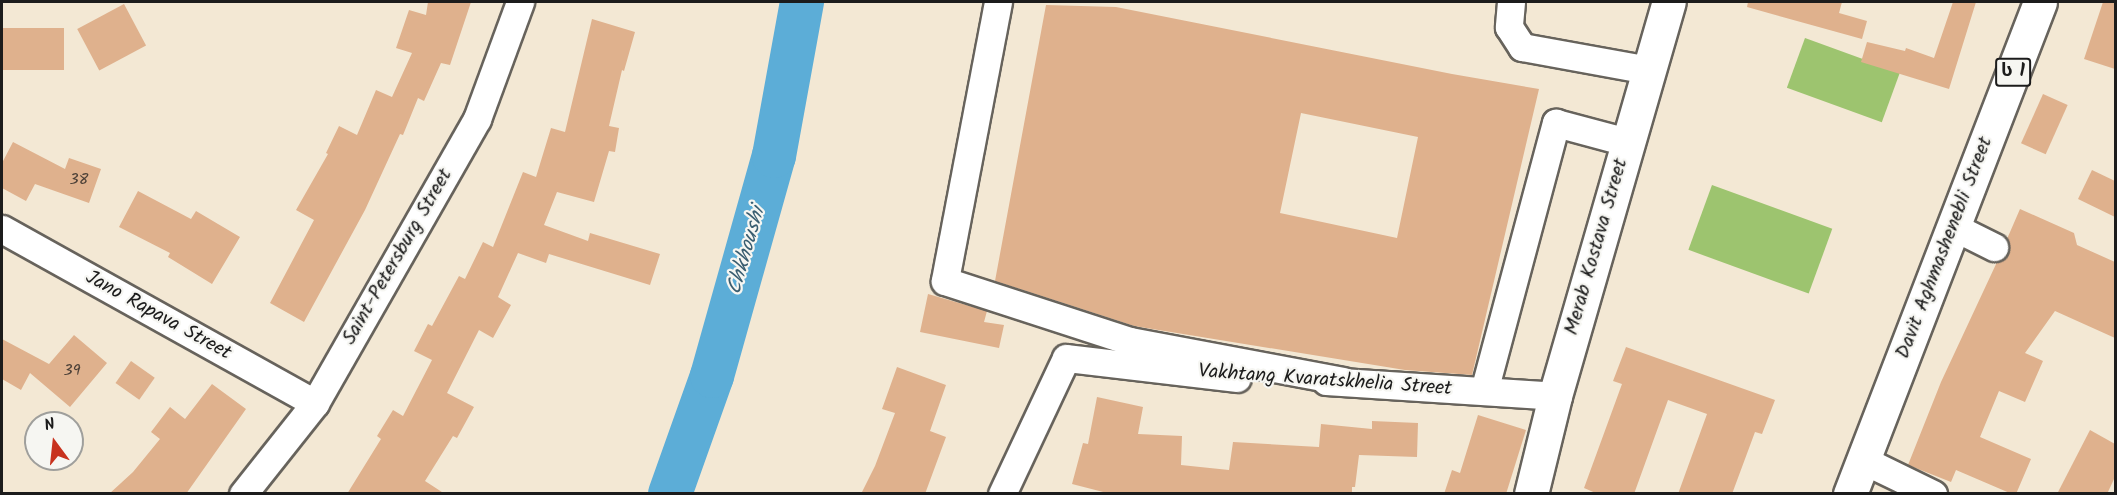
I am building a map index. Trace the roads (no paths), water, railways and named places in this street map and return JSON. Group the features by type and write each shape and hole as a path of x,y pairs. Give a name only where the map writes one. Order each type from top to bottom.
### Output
{"main road":[{"name":"Merab Kostava Street","path":"1531,494 1555,396 1669,2"},
{"name":"Davit Aghmashenebli Street","path":"1850,494 2040,2"}],"street":[{"name":"Saint-Petersburg Street","path":"243,494 315,403 477,118 520,2"},
{"path":"998,2 945,281 1130,341 1343,381"},
{"path":"1511,2 1509,27 1522,47 1648,70"},
{"path":"1484,391 1556,123 1627,142"},
{"path":"1954,227 1994,247"},
{"name":"Jano Rapava Street","path":"2,230 315,403"},
{"name":"Vakhtang Kvaratskhelia Street","path":"1002,494 1066,358 1256,380 1343,381 1555,396"},
{"path":"1863,460 1933,494"}],"waterway":[{"name":"Chkhoushi","path":"670,494 712,376 774,156 802,2"}]}
